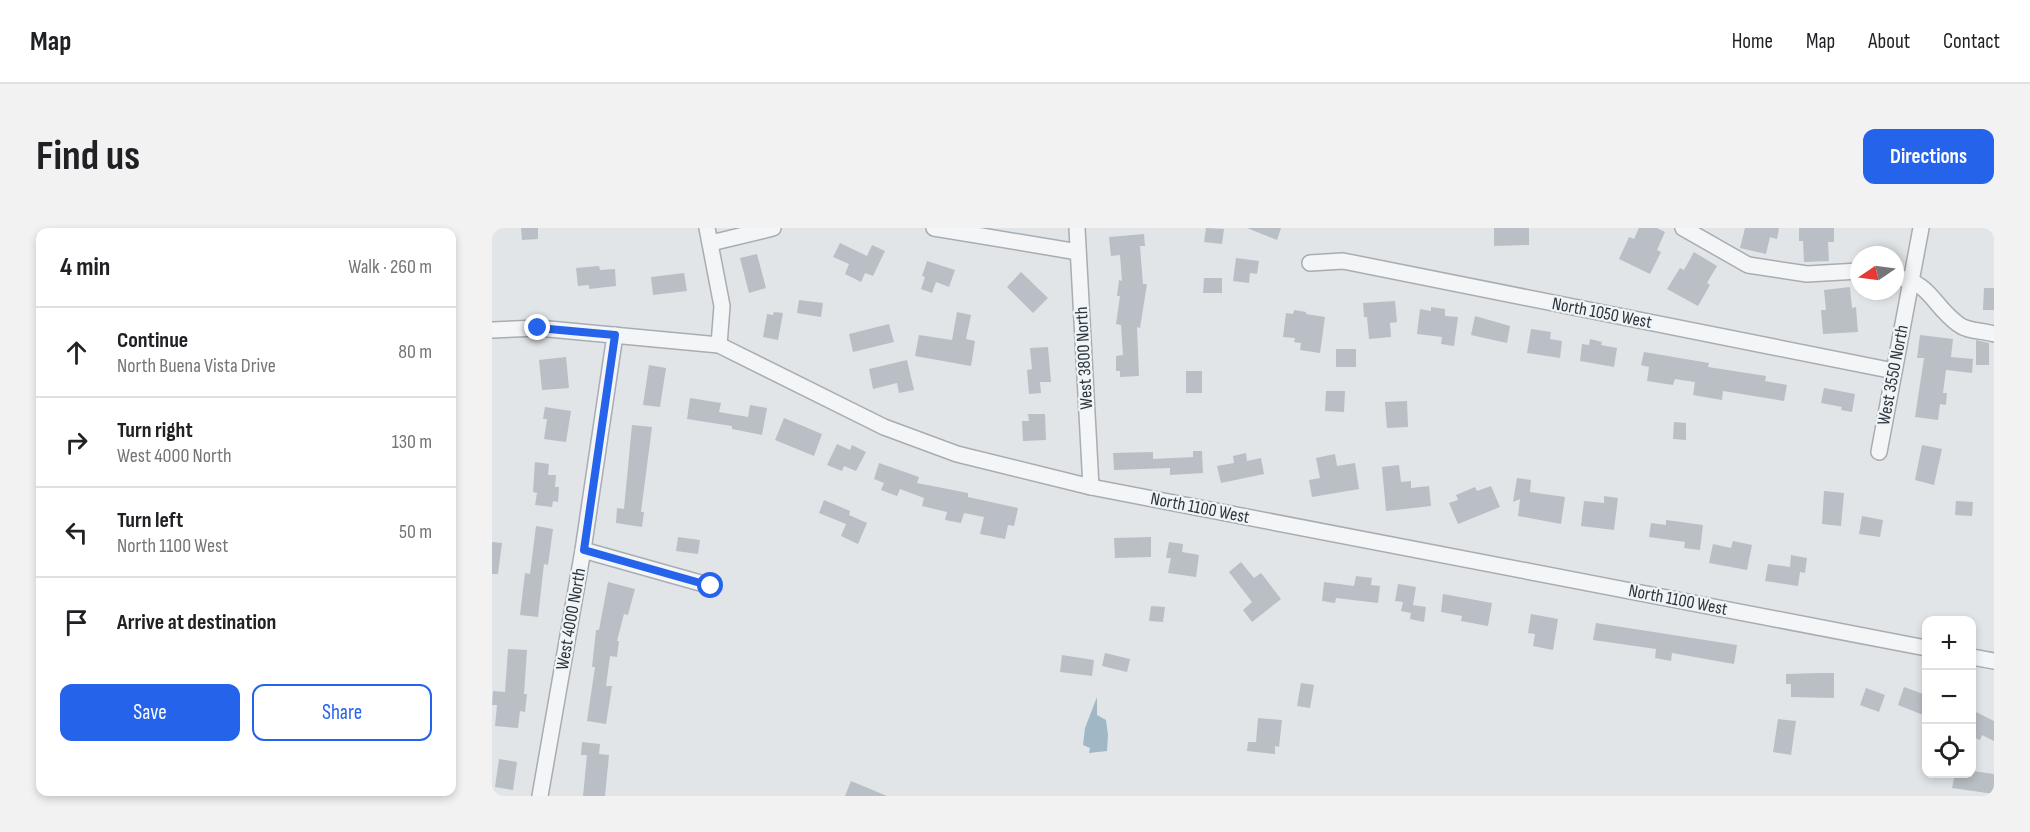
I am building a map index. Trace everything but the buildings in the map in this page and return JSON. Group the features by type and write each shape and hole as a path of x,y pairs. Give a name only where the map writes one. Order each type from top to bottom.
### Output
{"street":[{"path":"719,345 722,306 709,236 773,228"},
{"path":"934,228 1078,252"},
{"name":"West 3800 North","path":"1077,228 1091,487"},
{"path":"1683,228 1748,265 1807,274 1850,272"},
{"name":"West 3550 North","path":"1878,452 1921,228"},
{"name":"North 1050 West","path":"1310,263 1344,261 1894,370"},
{"path":"1904,279 1912,280 1926,290 1959,325 1971,330 1994,334"},
{"name":"North 1100 West","path":"492,330 538,328 719,345 884,427 957,454 1091,487 1922,647"},
{"name":"West 4000 North","path":"540,796 584,550 615,335"},
{"path":"584,550 711,586"},
{"path":"1976,658 1994,662"}],"water":[{"path":"1097,697 1097,715 1106,720 1107,751 1089,753 1090,748 1083,745 1085,728"}],"route":[{"path":"538,328 615,335 584,550 711,586"}]}
